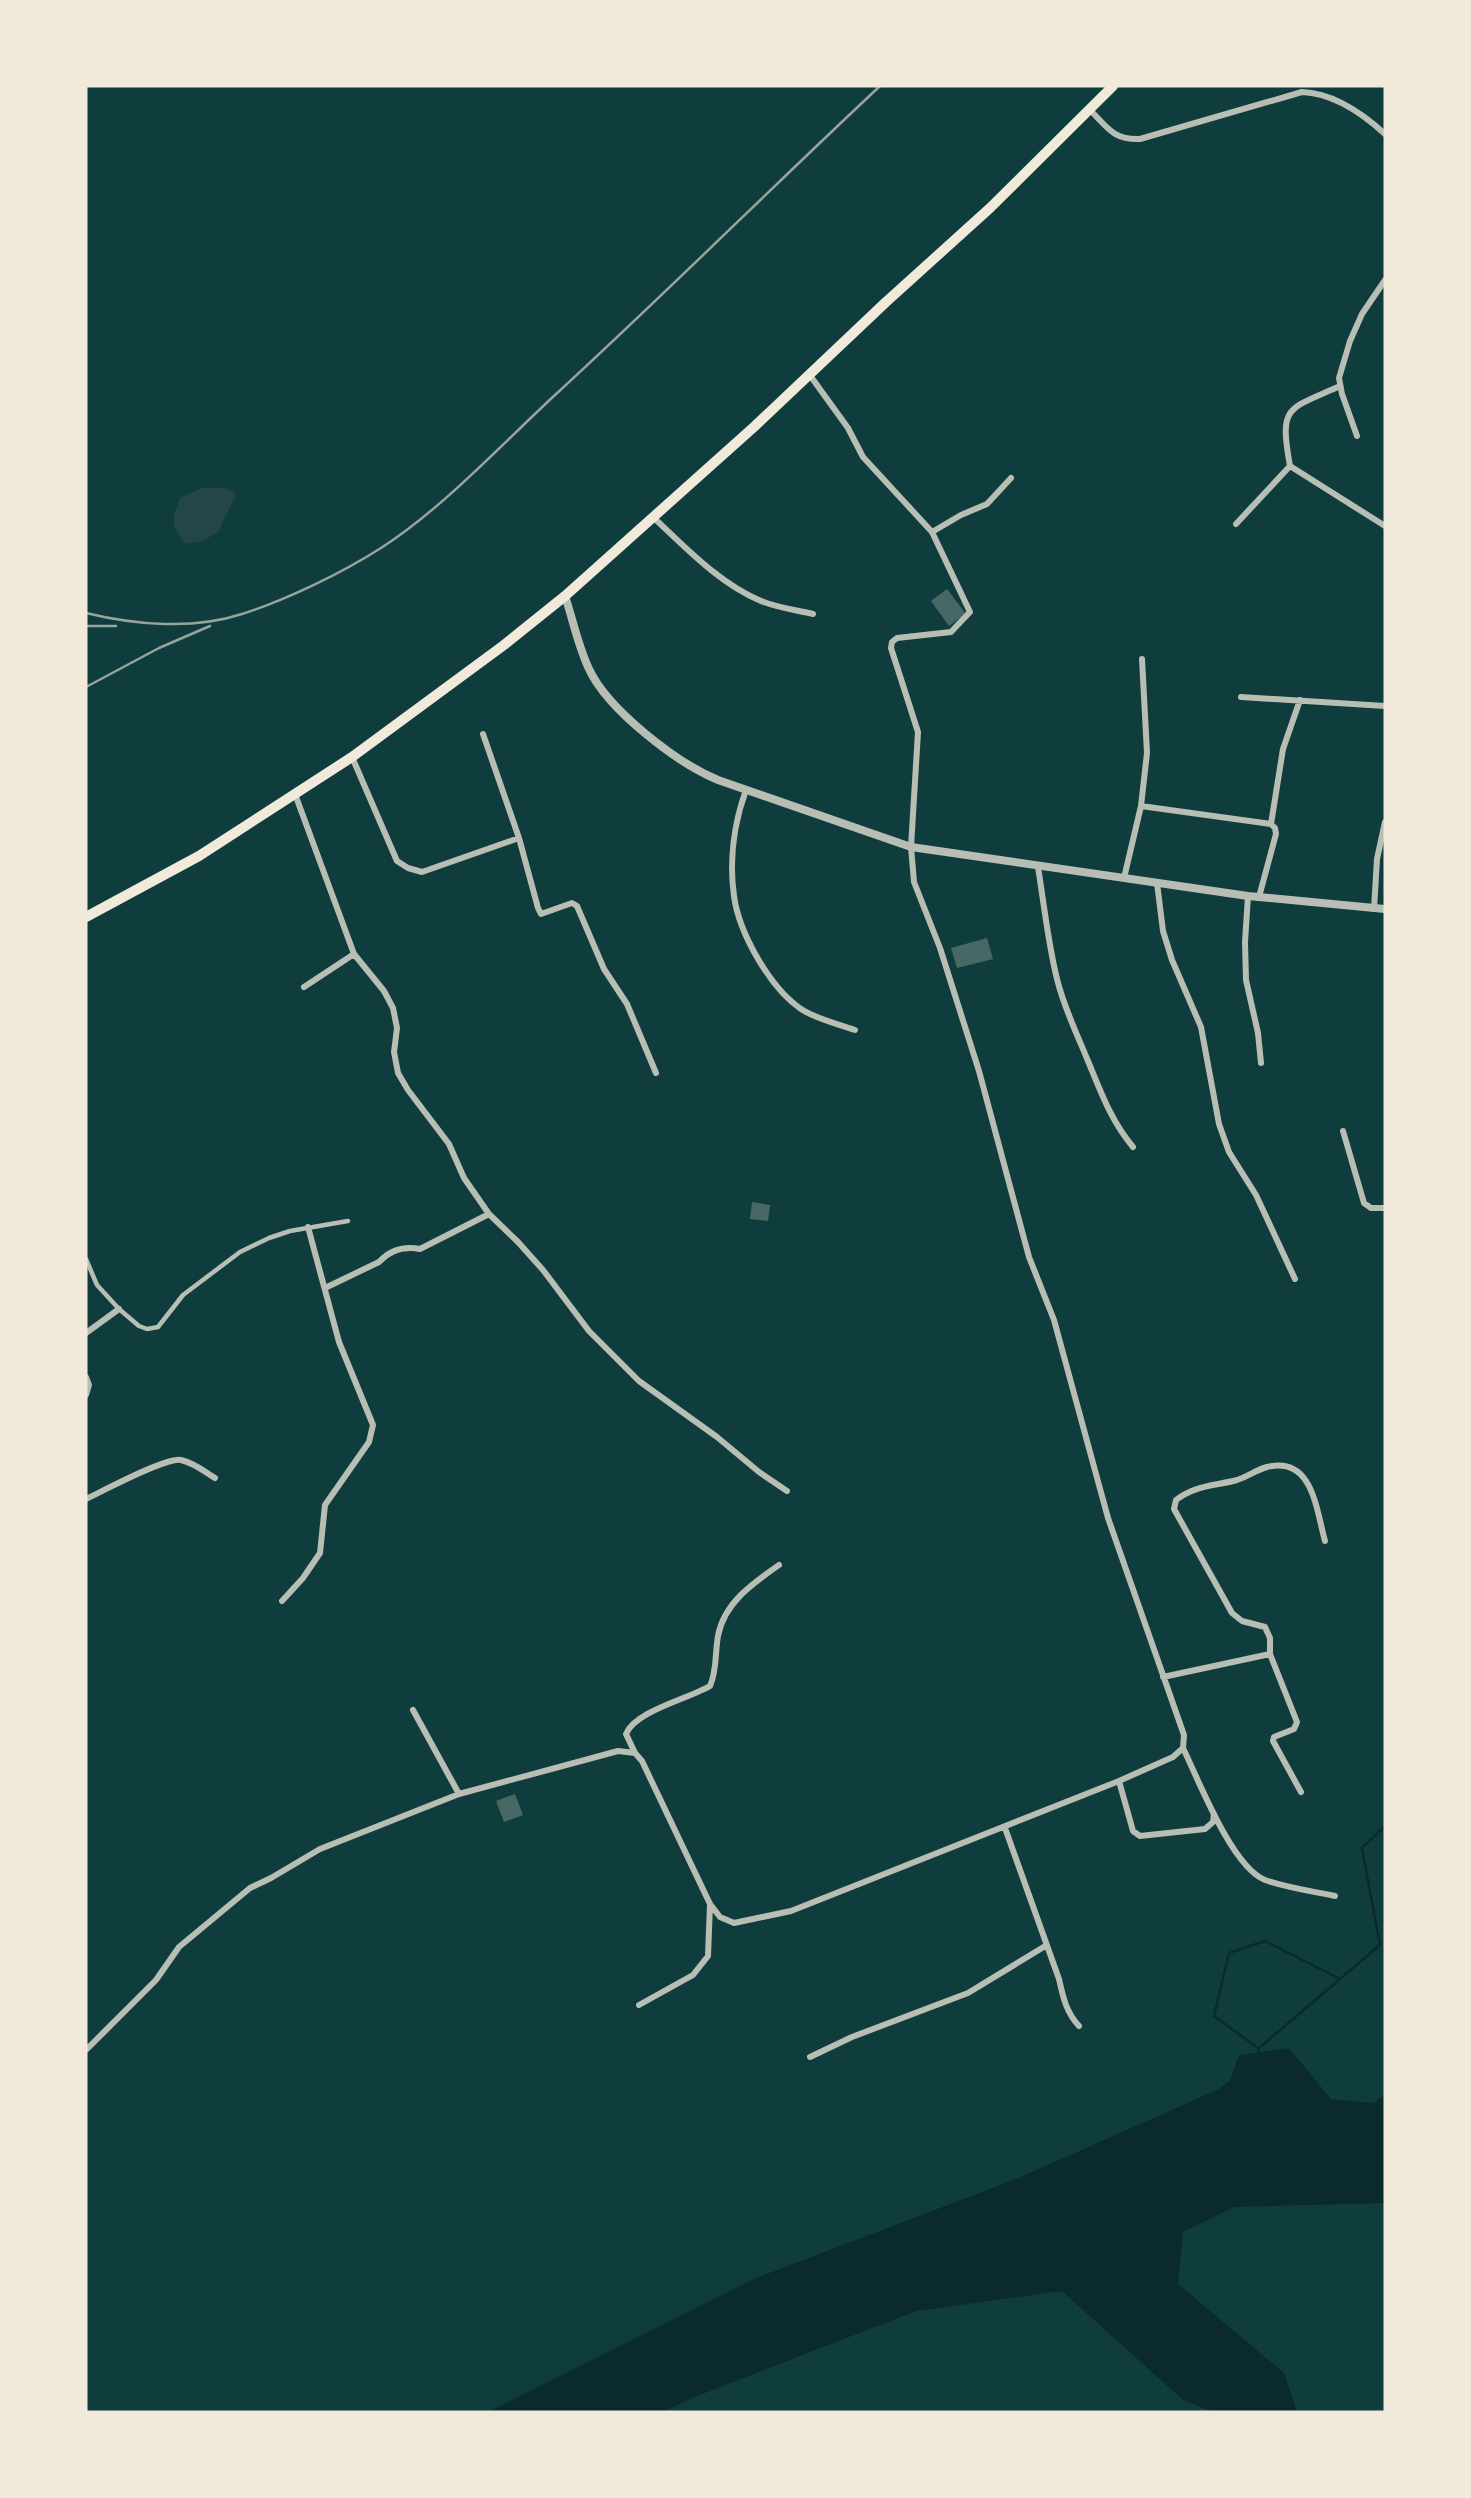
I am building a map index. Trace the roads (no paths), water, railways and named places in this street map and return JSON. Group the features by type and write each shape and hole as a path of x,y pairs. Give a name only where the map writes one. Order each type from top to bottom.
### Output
{"highway":[{"path":"86,917 199,856 352,757 504,645 565,596 654,518 990,208 1113,86"}],"street":[{"path":"1090,110 1119,137 1140,139 1302,92 1319,93 1349,107 1385,134"},
{"path":"1357,436 1340,386 1341,370 1362,314 1385,281"},
{"path":"809,374 848,428 863,457 932,532 970,612 951,632 897,638 892,642 891,648 918,732 911,847 914,882 940,948 979,1071 1029,1257 1054,1320 1108,1518 1184,1735 1184,1748 1214,1814 1243,1864 1253,1874 1266,1880 1335,1896"},
{"path":"1236,524 1290,466 1285,422 1292,410 1340,386"},
{"path":"1290,466 1385,526"},
{"path":"932,532 961,514 987,504 1011,478"},
{"path":"654,518 694,556 739,590 777,607 813,614"},
{"path":"565,596 588,667 610,701 636,725 696,769 746,790 911,847 1248,896 1385,909"},
{"path":"1124,878 1141,806 1147,753 1142,659"},
{"path":"1241,697 1385,706"},
{"path":"1271,824 1283,749 1300,701"},
{"path":"483,734 519,838 537,908 541,915 575,903 604,969 627,1004 656,1073"},
{"path":"352,757 397,861 408,869 422,872 519,838"},
{"path":"746,790 738,813 733,869 738,915 747,935 763,967 781,993 803,1011 855,1030"},
{"path":"295,794 354,954 384,991 393,1009 397,1028 394,1052 398,1073 449,1144 464,1178 489,1214 543,1270 589,1331 639,1381 787,1491"},
{"path":"1141,806 1271,824 1276,834 1259,897"},
{"path":"1374,909 1377,859 1385,822"},
{"path":"1038,867 1051,953 1069,1016 1104,1104 1133,1147"},
{"path":"1157,883 1163,931 1172,960 1201,1027 1219,1124 1229,1152 1255,1195 1295,1279"},
{"path":"1248,896 1246,980 1258,1033 1261,1063"},
{"path":"304,987 354,954"},
{"path":"1343,1131 1364,1203 1371,1208 1385,1208"},
{"path":"325,1288 379,1262 386,1255 407,1247 420,1249 489,1214"},
{"path":"86,1259 97,1285 118,1309 147,1329 158,1327 183,1295 240,1252 269,1238 308,1227 348,1221"},
{"path":"282,1601 303,1578 320,1553 325,1505 369,1442 373,1425 340,1342 308,1227"},
{"path":"86,1333 118,1309"},
{"path":"86,1377 89,1385 86,1395"},
{"path":"86,1499 160,1463 178,1459 194,1464 215,1478"},
{"path":"1301,1792 1273,1741 1274,1737 1294,1729 1297,1722 1270,1654 1270,1638 1265,1628 1242,1621 1232,1613 1174,1509 1177,1500 1203,1486 1235,1481 1267,1467 1285,1467 1300,1472 1305,1479 1325,1541"},
{"path":"779,1565 745,1590 723,1620 710,1686 640,1718 629,1726 626,1734 642,1761 710,1904 720,1917 734,1923 791,1911 1119,1781 1174,1757 1184,1748"},
{"path":"1163,1677 1270,1654"},
{"path":"413,1710 459,1794"},
{"path":"86,2050 156,1980 179,1947 250,1888 320,1849 459,1794 618,1751 635,1752"},
{"path":"1119,1781 1133,1831 1140,1836 1205,1829 1213,1822 1214,1814"},
{"path":"1005,1828 1059,1979 1063,2000 1072,2019 1079,2026"},
{"path":"639,2005 693,1975 708,1956 710,1904"},
{"path":"810,2057 852,2036 968,1993 1047,1945"}],"waterway":[{"path":"1258,2052 1259,2048 1380,1945 1362,1848 1385,1826"},
{"path":"1258,2048 1214,2016 1229,1953 1265,1941 1340,1979"}],"railway":[{"path":"86,613 164,624 223,619 295,594 381,548 427,514 471,476 880,86"},
{"path":"86,626 116,626"},
{"path":"86,687 159,648 210,626"}]}
